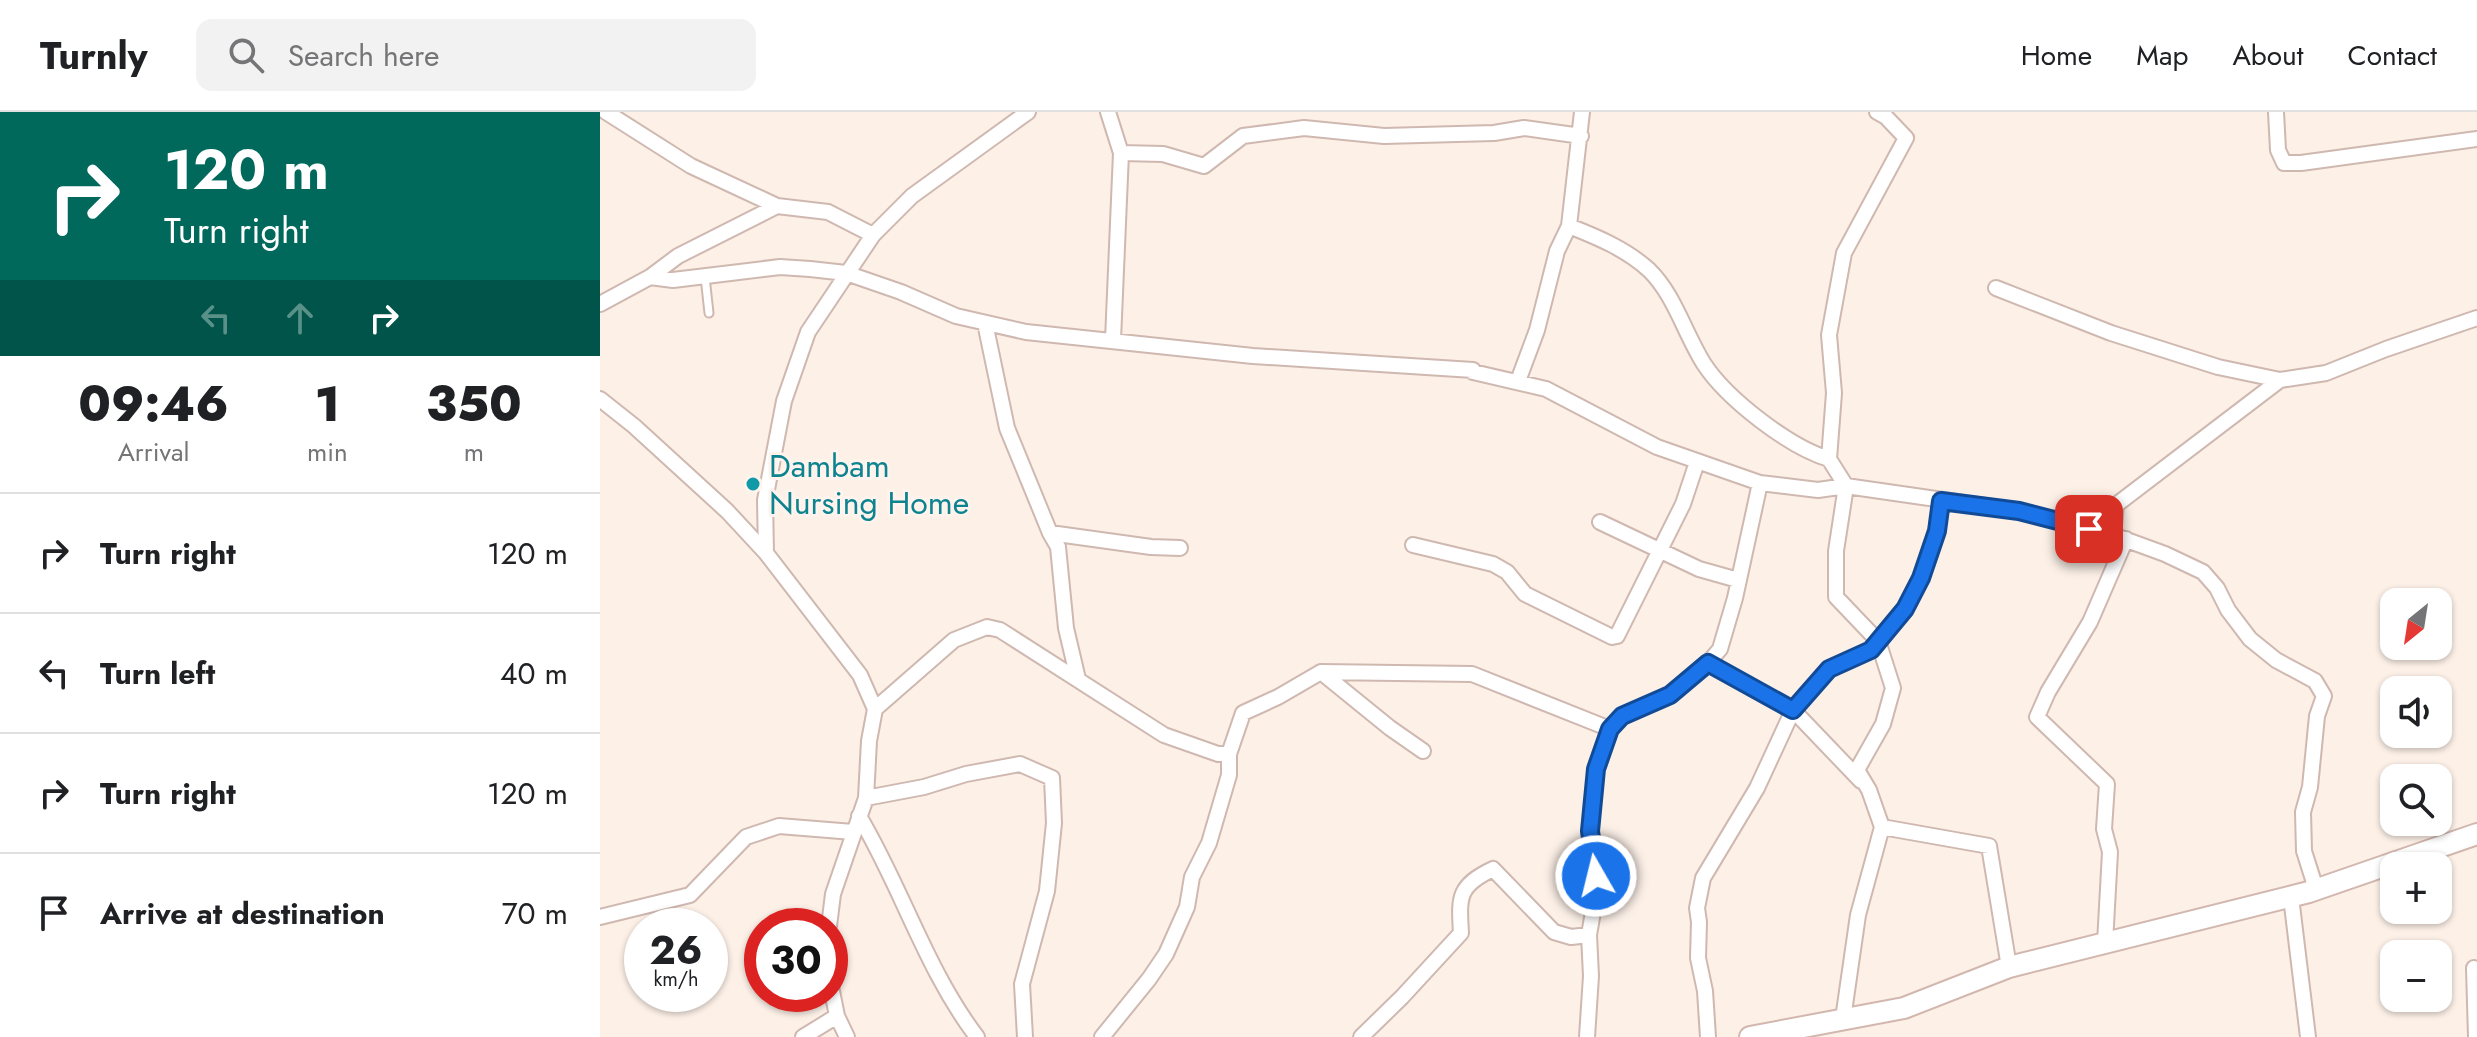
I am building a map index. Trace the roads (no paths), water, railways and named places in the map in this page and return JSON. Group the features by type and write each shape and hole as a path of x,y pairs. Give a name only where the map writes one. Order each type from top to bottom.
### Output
{"street":[{"path":"606,112 691,166 777,206 828,212 873,235"},
{"path":"766,553 765,500 784,401 808,332 873,235 912,196 1028,112"},
{"path":"1108,112 1121,153 1113,340"},
{"path":"1518,381 1537,330 1557,251 1569,226 1582,112"},
{"path":"1843,1019 1858,915 1882,827 1869,790 1857,770 1883,724 1893,688 1878,641 1836,597 1836,551 1846,486 1829,459 1834,393 1829,335 1844,253 1906,138 1877,112"},
{"path":"2276,112 2278,150 2284,163 2477,139"},
{"path":"1121,153 1163,154 1204,166 1243,136 1304,128 1384,136 1494,133 1524,128 1581,136"},
{"path":"600,304 650,277 678,256 777,206"},
{"path":"1569,226 1615,246 1648,269 1668,292 1674,311 1706,367 1734,398 1794,444 1829,459"},
{"path":"650,277 673,280 780,267 846,273 956,316 1026,332 1253,356 1473,370 1546,389 1657,447 1760,483 1818,490 1846,486 2019,511 2120,537 2203,572 2250,639 2276,660 2315,681 2324,696 2317,716 2310,787 2303,812 2304,851 2316,889"},
{"path":"1996,288 2111,333 2218,367 2280,380 2326,373 2477,318"},
{"path":"985,323 1007,428 1058,547 1066,628 1078,679"},
{"path":"2105,943 2110,852 2104,829 2107,784 2037,717 2048,692 2090,622 2120,537 2116,505 2280,380"},
{"path":"600,399 727,511 766,553 860,675 875,709 869,741 866,798 833,894 831,908"},
{"path":"1413,545 1493,564 1507,572 1525,594 1612,637 1617,636 1661,553 1683,504 1697,462"},
{"path":"1587,1037 1591,976 1589,935 1596,876 1590,831 1596,769 1610,729 1622,716 1670,695 1720,649 1760,483"},
{"path":"1708,1037 1705,991 1698,958 1697,908 1703,878 1757,788 1793,710 1829,669 1871,650 1905,609 1921,578 1937,531 1941,501"},
{"path":"1600,522 1699,569 1738,580"},
{"path":"1050,533 1180,548"},
{"path":"875,709 954,640 987,627 1000,630 1164,735 1218,754 1229,754"},
{"path":"1708,663 1793,710 1869,790"},
{"path":"1102,1037 1166,954 1187,907 1192,877 1209,843 1229,775 1229,754 1243,713 1321,672 1472,674 1610,729"},
{"path":"1321,672 1423,751"},
{"path":"866,798 1020,764 1052,778 1054,823 1047,891 1022,984 1025,1037"},
{"path":"859,816 882,854 898,896 935,971 977,1037"},
{"path":"600,917 690,895 746,837 757,833 779,826 853,832"},
{"path":"1882,827 1989,846 2009,967"},
{"path":"1750,1037 1904,1008 2009,967 2291,897 2477,834"},
{"path":"1361,1037 1461,933 1459,900 1474,878 1493,869 1554,932 1571,937 1589,935"},
{"path":"2291,897 2308,1037"},
{"path":"2474,968 2476,1037"},
{"path":"836,1012 847,1037"},
{"path":"803,1037 837,1016"}],"lane":[{"path":"705,277 709,313"}],"place":[{"name":"Dambam Nursing Home","path":"753,484"}]}
